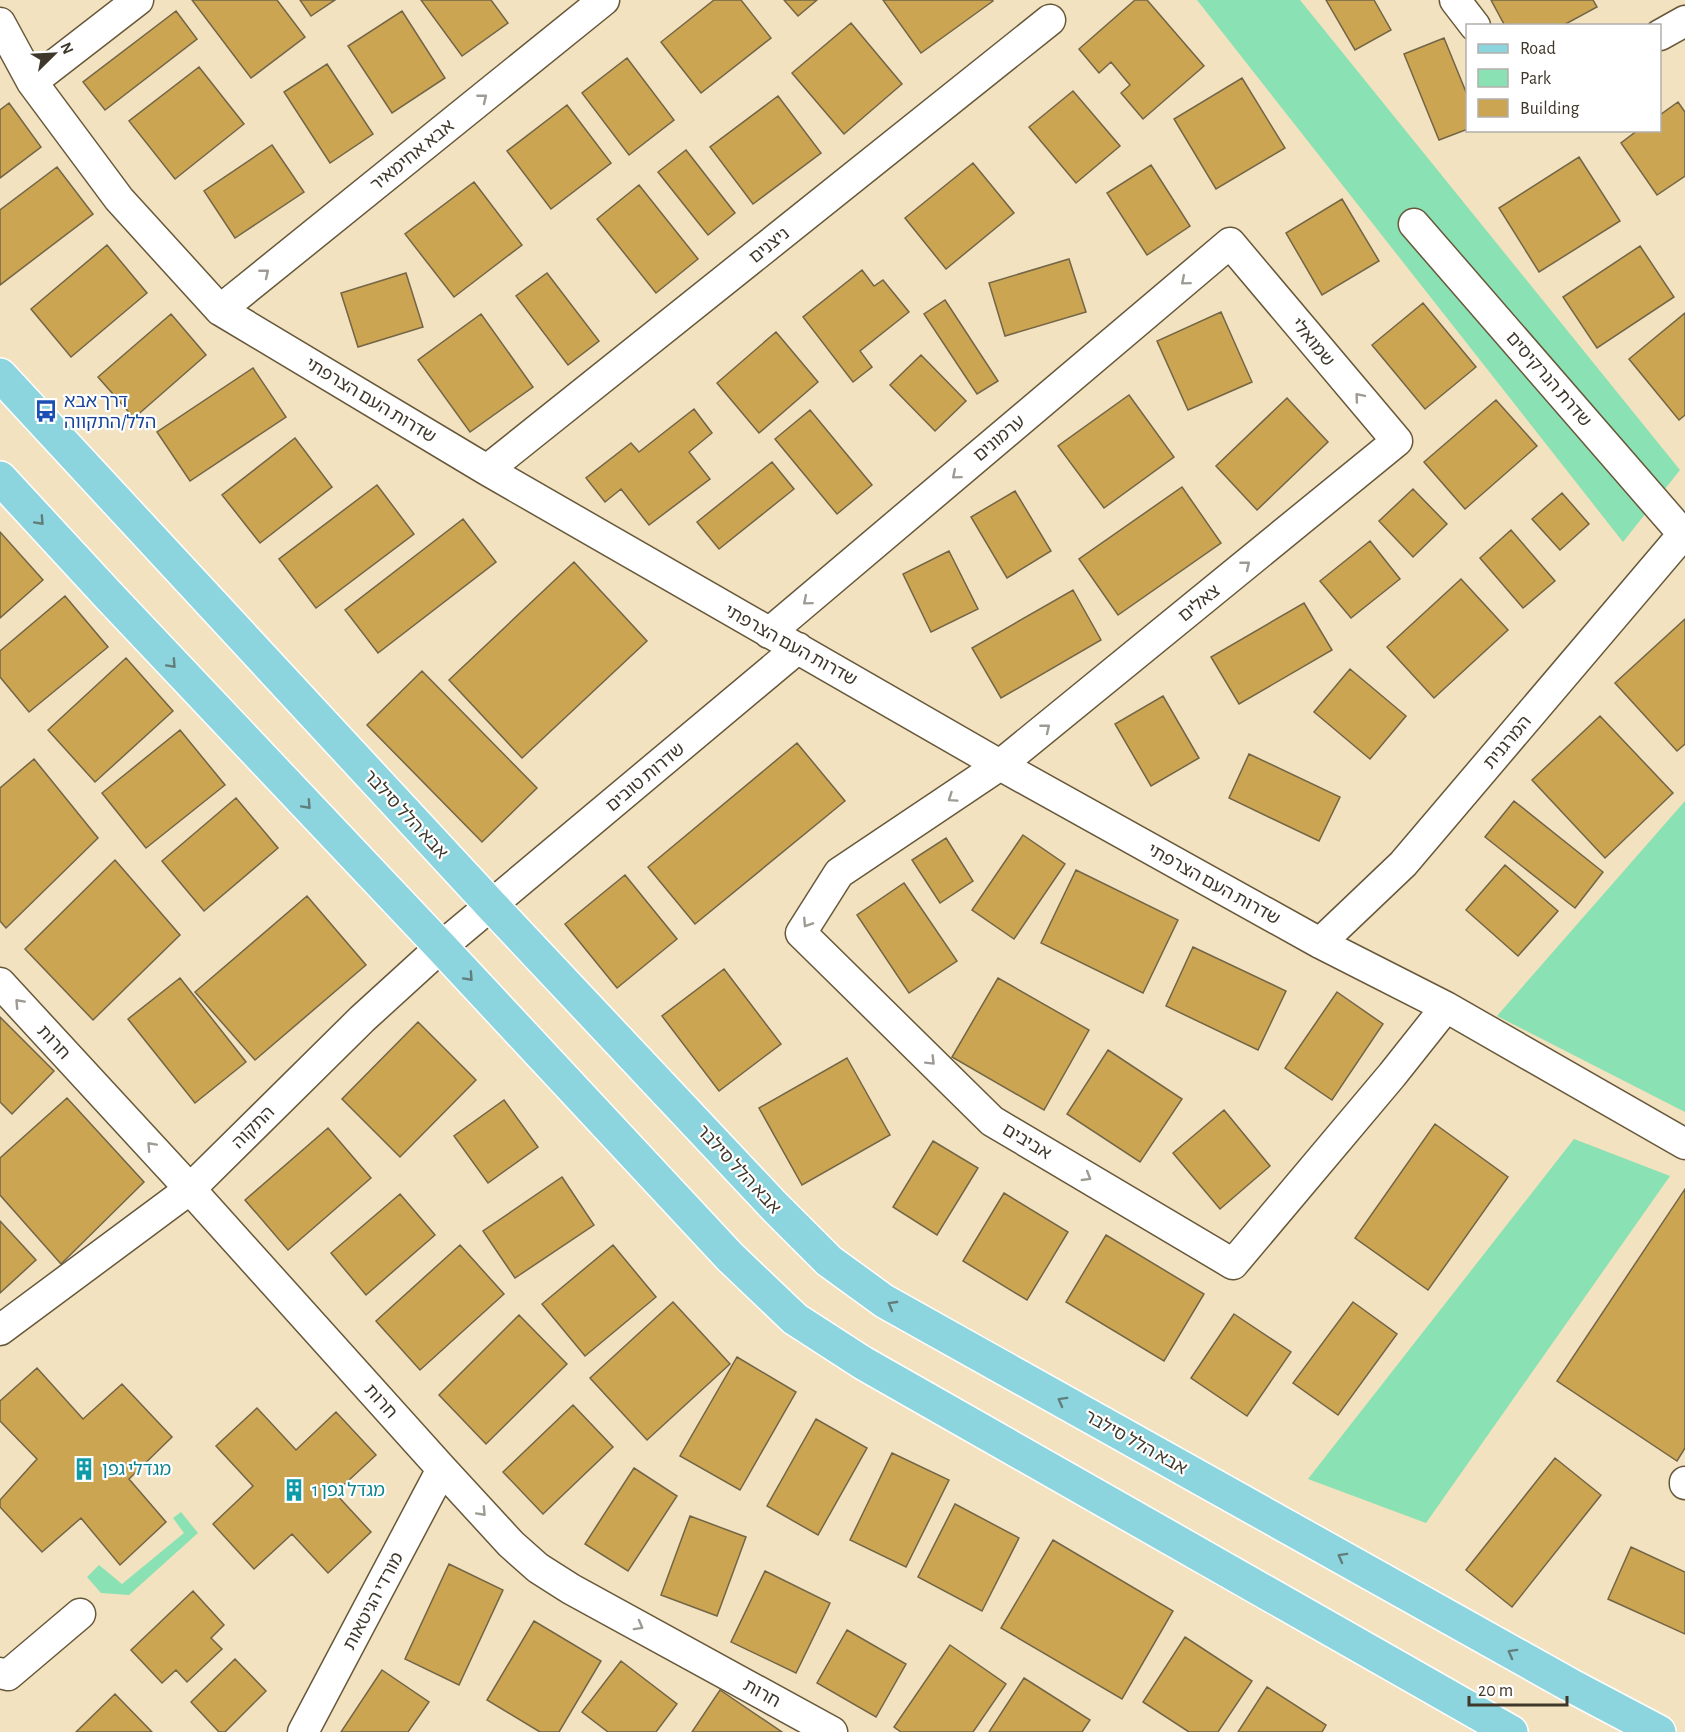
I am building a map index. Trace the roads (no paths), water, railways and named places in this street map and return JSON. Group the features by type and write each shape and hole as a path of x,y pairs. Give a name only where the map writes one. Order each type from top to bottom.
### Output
{"main road":[{"name":"אבא הלל סילבר","path":"0,375 491,905 775,1207 829,1261 884,1301 1657,1732"},
{"path":"0,478 730,1257 795,1319 873,1369 1511,1732"}],"street":[{"path":"32,82 138,0"},
{"name":"אבא אחימאיר","path":"220,310 604,0"},
{"path":"1455,0 1473,24"},
{"name":"ניצנים","path":"487,470 1050,20"},
{"path":"1661,34 1685,21"},
{"name":"שדרות העם הצרפתי","path":"0,23 32,82 119,199 220,310 487,470 1000,765 1320,943 1446,1007 1685,1144"},
{"name":"שדרת הנרקיסים","path":"1414,224 1684,533"},
{"name":"שמואלי","path":"1230,243 1397,441"},
{"name":"ערמונים","path":"769,633 1230,243"},
{"name":"צאלים","path":"1000,765 1397,441"},
{"name":"המרגנית","path":"1320,943 1403,864 1684,533"},
{"name":"שדרות טובים","path":"491,905 798,648"},
{"name":"אביבים","path":"1000,765 839,873 801,933 992,1121 1233,1264 1392,1075 1446,1007"},
{"name":"התקוה","path":"0,1330 190,1189 362,1019 491,905"},
{"name":"חרות","path":"0,983 190,1189 442,1470 511,1544 538,1569 832,1732"},
{"name":"מורדי הגיטאות","path":"303,1732 442,1470"},
{"path":"0,1673 8,1675 80,1614"}],"place":[{"name":"דרך אבא הלל/התקווה","path":"46,411"},
{"name":"מגדלי גפן","path":"84,1469"},
{"name":"מגדל גפן 1","path":"294,1490"}]}
